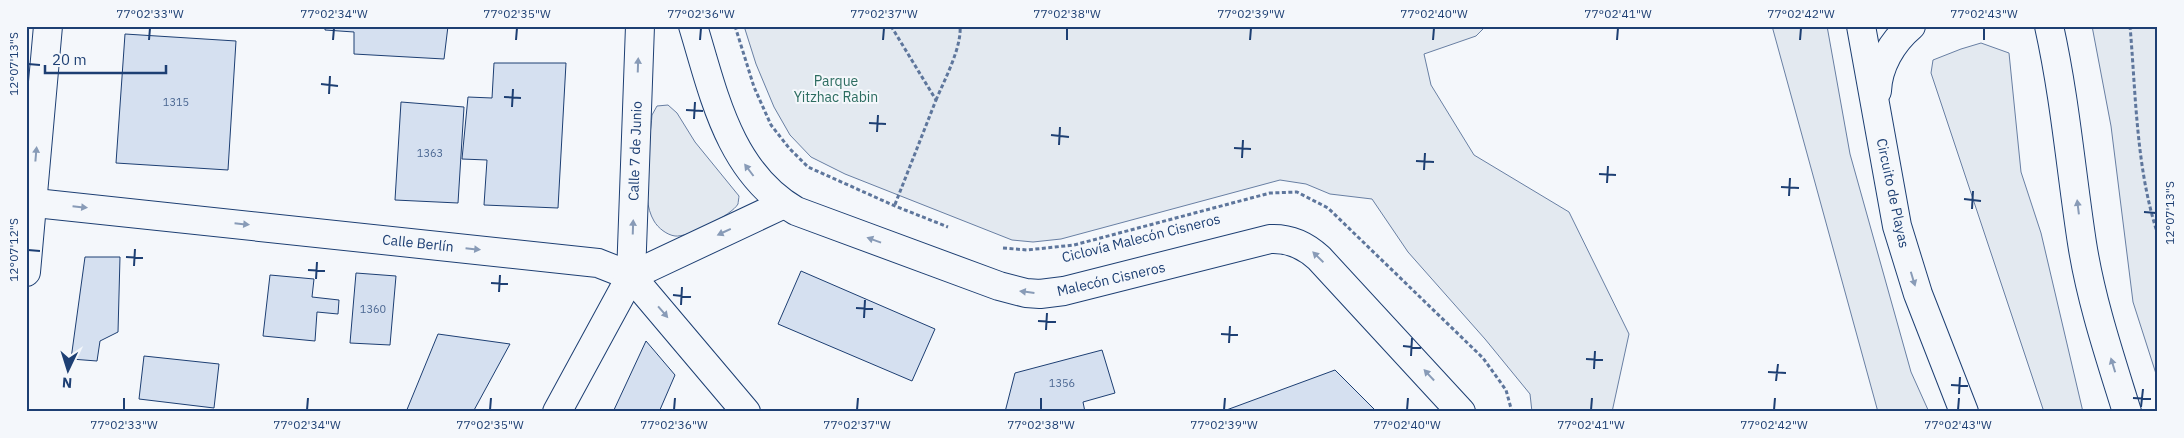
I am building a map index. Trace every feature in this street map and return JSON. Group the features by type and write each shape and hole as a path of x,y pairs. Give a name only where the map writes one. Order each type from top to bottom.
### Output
{"main road":[{"path":"26,272 29,202 48,26"},
{"name":"Calle 7 de Junio","path":"557,412 631,276 640,26"},
{"name":"Malecón Cisneros","path":"693,26 737,153 758,181 784,204 809,216 1006,288 1040,294 1076,289 1270,239 1282,239 1292,242 1303,246 1319,258 1461,412"},
{"name":"Circuito de Playas","path":"1861,26 1897,226 1918,294 1964,412"},
{"path":"1876,109 1877,82 1886,57 1901,34 1911,26"},
{"path":"2031,26 2045,39 2057,62"},
{"path":"2049,26 2057,62 2082,245 2100,323 2127,412"},
{"name":"Calle Berlín","path":"29,202 567,258 598,263 631,276 746,412"},
{"path":"631,276 784,204"}],"path":[{"path":"735,26 754,87 771,125 789,148 808,167 894,206 956,230"},
{"path":"891,26 936,100"},
{"path":"880,242 954,57 961,33 960,26"},
{"path":"2130,26 2140,146 2148,207 2158,235"},
{"path":"999,247 1027,250 1074,245 1270,193 1297,192 1328,208 1483,358 1506,390 1512,412"}],"green space":[{"name":"Parque Yitzhac Rabin","path":"744,26 1486,26 1476,36 1424,54 1431,85 1474,155 1569,212 1629,334 1612,412 1532,412 1530,394 1485,339 1408,252 1372,199 1330,194 1306,184 1280,180 1061,239 1033,242 1012,240 845,174 811,157 790,135 774,107 756,64"},
{"path":"1772,26 1827,26 1850,154 1911,372 1929,412 1878,412"},
{"path":"2092,26 2158,26 2158,380 2133,302 2111,126"},
{"path":"1981,43 2009,53 2021,172 2041,233 2083,412 2044,412 1931,73 1933,60"},
{"path":"668,105 677,113 695,142 739,196 738,204 727,214 699,230 681,236 669,234 658,226 654,221 647,198 646,184 652,115 657,106"}],"building":[{"path":"325,26 448,26 444,59 354,54 354,32 325,30"},
{"path":"125,34 236,41 228,170 116,163"},
{"path":"494,63 566,63 558,208 484,205 487,160 462,159 468,97 492,98"},
{"path":"401,102 464,107 458,203 395,200"},
{"path":"85,257 120,257 118,332 100,341 97,361 71,359"},
{"path":"801,271 935,329 912,381 778,324"},
{"path":"356,273 396,276 390,345 350,343"},
{"path":"270,275 314,279 312,297 339,300 338,314 317,312 315,341 263,336"},
{"path":"438,334 510,344 473,412 406,412"},
{"path":"646,341 675,375 659,412 613,412"},
{"path":"1102,350 1115,393 1083,402 1085,412 1005,412 1015,373"},
{"path":"144,356 219,364 214,408 139,399"},
{"path":"1335,370 1377,412 1221,412"}]}
